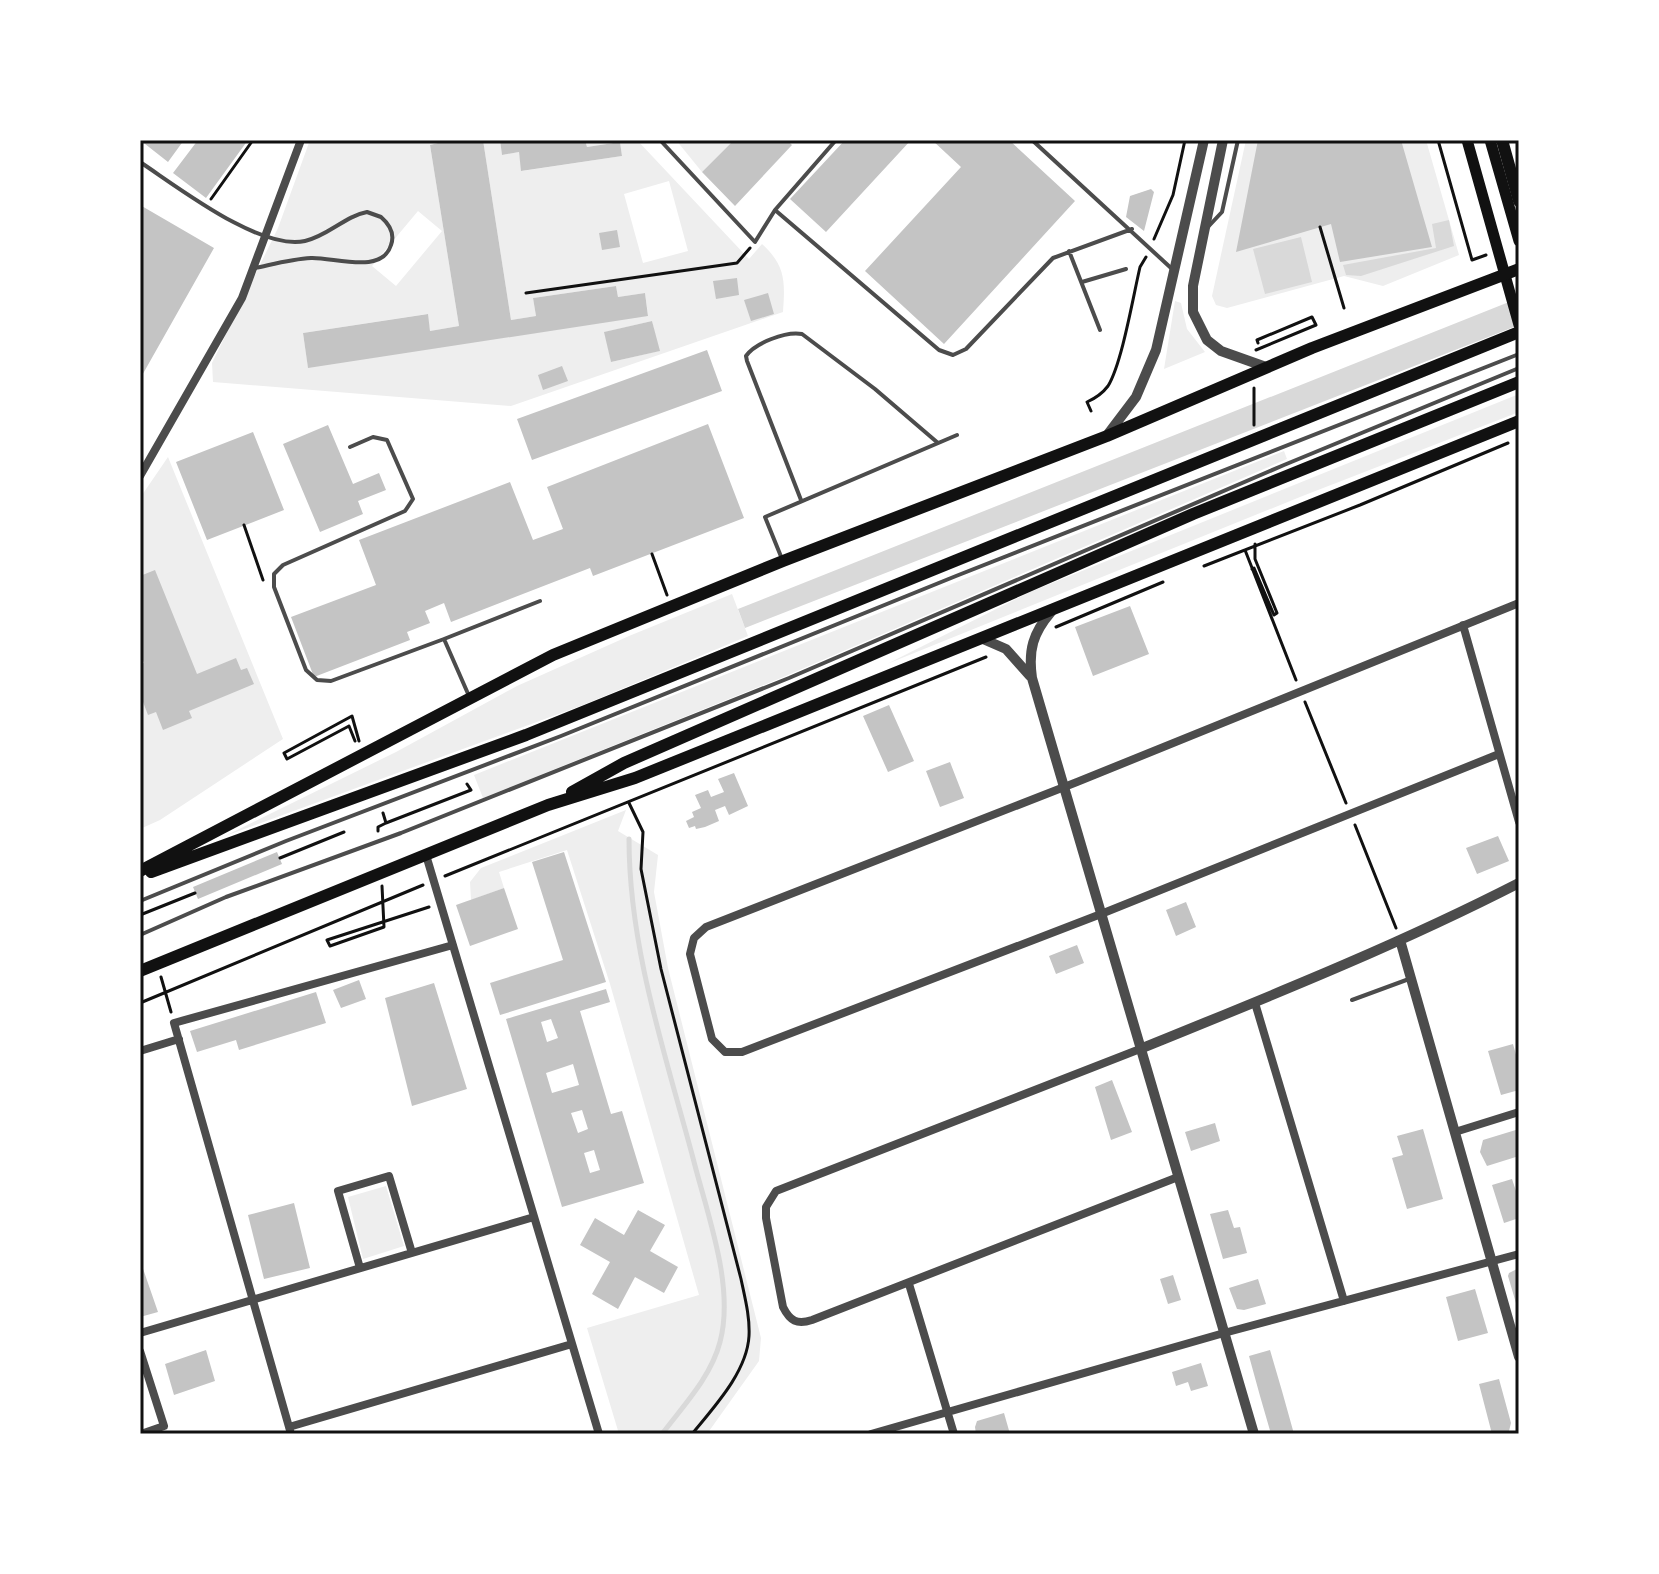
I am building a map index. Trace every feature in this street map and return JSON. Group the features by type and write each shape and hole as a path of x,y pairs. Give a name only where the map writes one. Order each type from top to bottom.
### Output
{"highway":[{"path":"1502,140 1519,201"},
{"path":"140,873 553,655 783,561 1107,436 1266,367 1519,269"},
{"path":"140,873 526,735 1519,332"},
{"path":"548,805 624,763 867,655 1193,514 1519,382"},
{"path":"140,971 548,805 635,778 1519,421"}],"main road":[{"path":"1467,140 1519,325"},
{"path":"1490,140 1519,241"}],"street":[{"path":"141,474 229,323 255,268 301,140"},
{"path":"1107,436 1132,404 1147,377 1156,350 1204,140"},
{"path":"1223,140 1191,298 1193,312 1201,332 1221,351 1266,367"},
{"path":"1499,754 1101,914 742,1052 725,1052 712,1039 690,954 694,938 706,927 1064,788 1519,603"},
{"path":"1051,612 1033,637 1029,654 1032,678 1254,1434"},
{"path":"1463,625 1519,822"},
{"path":"983,639 1006,649 1032,678"},
{"path":"426,855 599,1434"},
{"path":"1178,1177 812,1320 794,1322 783,1307 766,1207 770,1198 784,1188 1255,1003 1400,940 1519,883"},
{"path":"1400,940 1519,1357"},
{"path":"453,945 174,1023 290,1430 572,1344"},
{"path":"1255,1003 1344,1301"},
{"path":"140,1051 179,1039"},
{"path":"1455,1132 1519,1112"},
{"path":"360,1268 338,1191 389,1176 412,1253"},
{"path":"140,1333 534,1217"},
{"path":"871,1434 1224,1333 1519,1254"},
{"path":"909,1284 954,1434"},
{"path":"140,1351 164,1426 141,1434"}],"lane":[{"path":"660,140 755,242 775,210 836,140"},
{"path":"1032,140 1173,270"},
{"path":"1203,233 1222,212 1238,140"},
{"path":"1220,155 1234,158"},
{"path":"140,162 206,206 266,239 303,242 324,235 367,212 377,214 386,221 392,241 386,254 370,262 307,258 255,268"},
{"path":"775,210 945,354 960,353 966,349 1050,261 1069,251 1132,229"},
{"path":"1069,251 1100,330"},
{"path":"1082,282 1126,269"},
{"path":"801,500 746,356 752,349 788,334 802,334 875,389 938,443"},
{"path":"140,901 1519,354"},
{"path":"140,935 255,886 401,833 789,678 1298,459 1519,368"},
{"path":"783,561 765,517 957,435"},
{"path":"350,447 373,437 387,440 413,499 405,511 283,565 274,574 274,587 306,670 317,680 331,681 540,601"},
{"path":"444,639 470,698"},
{"path":"1352,1000 1411,978"}],"path":[{"path":"209,201 253,140"},
{"path":"1091,411 1087,402 1099,396 1109,385 1140,267 1173,195 1185,140"},
{"path":"1438,140 1472,260"},
{"path":"1320,227 1344,308"},
{"path":"526,293 737,263 755,242"},
{"path":"244,525 263,581"},
{"path":"1245,550 1396,928"},
{"path":"652,554 671,606"},
{"path":"386,823 471,790 468,783"},
{"path":"629,803 643,832 641,869 661,969 748,1314 749,1338 741,1364 692,1434"},
{"path":"380,817 395,812"},
{"path":"280,858 351,829"},
{"path":"140,1003 412,890"},
{"path":"140,915 195,893"},
{"path":"378,922 441,904"},
{"path":"157,964 174,1023"}],"shaded area":[{"path":"310,140 450,140 430,145 459,326 430,331 427,314 303,333 308,367 648,315 645,293 618,297 616,286 533,298 536,316 511,320 483,140 500,140 502,155 519,152 522,171 622,156 620,142 587,147 585,140 637,140 749,259 762,244 770,252 782,275 783,312 511,406 213,382 212,363 278,228","holes":["669,181 688,251 643,263 624,194","418,211 442,231 396,286 372,266","652,321 659,351 611,362 605,332"]},
{"path":"676,140 734,140 702,172"},
{"path":"1246,140 1426,140 1459,255 1383,286 1344,276 1227,308 1216,305 1212,296"},
{"path":"1449,220 1454,246 1361,276 1346,275 1343,265 1436,248 1432,224"},
{"path":"1301,237 1312,282 1265,294 1253,249"},
{"path":"1519,298 1519,325 745,628 738,609"},
{"path":"1175,301 1181,303 1187,329 1205,352 1164,369"},
{"path":"1519,394 1519,412 887,664 1030,592"},
{"path":"1284,451 1287,459 781,678 483,798 474,775"},
{"path":"168,457 283,739 160,820 140,829 140,498"},
{"path":"732,594 748,636 583,705 225,836 396,752 517,686"},
{"path":"626,810 618,831 658,855 654,892 668,968 761,1338 759,1361 707,1434 619,1434 587,1328 699,1295 610,984 567,850 499,872 504,888 471,900 470,882 481,868"},
{"path":"386,1186 404,1246 363,1259 348,1197"}],"building":[{"path":"140,140 184,140 168,162"},
{"path":"198,140 248,140 206,198 173,173"},
{"path":"450,140 483,140 511,320 536,316 533,298 616,286 618,297 645,293 648,316 308,368 303,333 428,314 430,331 459,326 430,145"},
{"path":"500,140 585,140 587,147 620,142 622,156 521,171 519,152 502,155"},
{"path":"734,140 787,140 792,145 735,206 702,172"},
{"path":"845,140 911,140 826,232 790,199"},
{"path":"932,140 1009,140 1075,201 944,344 865,271 961,167"},
{"path":"1258,140 1401,140 1432,247 1340,262 1331,224 1236,252"},
{"path":"1151,189 1154,192 1144,231 1126,217 1130,196"},
{"path":"140,205 214,248 140,379"},
{"path":"617,230 620,247 602,250 599,233"},
{"path":"737,278 739,295 716,299 713,281"},
{"path":"768,293 774,314 751,321 744,300"},
{"path":"652,321 660,351 611,362 604,332"},
{"path":"707,350 722,391 532,460 517,419"},
{"path":"562,366 568,381 543,390 538,375"},
{"path":"708,424 744,518 593,576 590,568 451,622 444,603 425,611 430,623 407,632 410,640 314,677 291,617 376,585 359,540 510,482 533,540 563,529 547,487"},
{"path":"328,425 353,484 379,473 386,490 358,501 363,514 320,532 283,444"},
{"path":"253,432 284,510 207,540 176,462"},
{"path":"155,570 197,674 236,658 241,670 247,668 254,684 189,711 192,718 163,730 156,712 148,715 140,694 140,664 144,663 140,654 140,576"},
{"path":"1130,606 1149,654 1093,676 1075,627"},
{"path":"889,705 914,761 888,772 863,716"},
{"path":"950,762 964,798 940,807 926,771"},
{"path":"734,773 748,806 729,815 725,806 715,810 719,821 705,827 689,828 686,821 694,817 692,812 701,808 695,795 708,790 711,797 724,792 718,779"},
{"path":"1498,836 1509,861 1477,874 1466,848"},
{"path":"277,852 282,864 198,899 193,887"},
{"path":"564,852 606,982 500,1015 490,983 563,960 532,862"},
{"path":"504,888 518,929 470,946 456,905"},
{"path":"1186,902 1196,927 1176,936 1166,910"},
{"path":"1077,945 1084,963 1056,974 1049,956"},
{"path":"359,980 366,999 341,1008 333,990"},
{"path":"434,983 467,1089 412,1106 385,998"},
{"path":"606,989 610,1002 580,1011 611,1114 622,1111 644,1183 562,1207 506,1019","holes":["551,1019 558,1038 547,1042 541,1022","573,1064 579,1085 552,1093 546,1073","582,1110 588,1129 578,1133 571,1113","594,1150 600,1170 590,1173 584,1153"]},
{"path":"316,992 326,1023 239,1050 236,1040 197,1052 190,1031"},
{"path":"1513,1044 1519,1065 1519,1090 1501,1095 1488,1051"},
{"path":"1112,1080 1132,1132 1111,1140 1095,1087"},
{"path":"1215,1123 1220,1141 1191,1151 1185,1132"},
{"path":"1423,1129 1443,1199 1407,1209 1392,1158 1403,1155 1397,1136"},
{"path":"1519,1129 1519,1156 1487,1166 1480,1152 1483,1140"},
{"path":"1512,1179 1519,1200 1519,1218 1504,1223 1492,1185"},
{"path":"294,1203 310,1268 264,1279 248,1215"},
{"path":"638,1210 665,1225 650,1251 678,1267 664,1293 635,1277 618,1309 592,1294 610,1262 580,1245 595,1218 624,1235"},
{"path":"1228,1210 1234,1228 1240,1227 1247,1253 1223,1259 1210,1214"},
{"path":"140,1260 158,1312 140,1317"},
{"path":"1519,1268 1519,1310 1518,1310 1508,1276"},
{"path":"1173,1275 1181,1300 1168,1304 1160,1279"},
{"path":"1258,1279 1266,1304 1237,1309 1229,1288"},
{"path":"1475,1289 1488,1333 1458,1341 1446,1297"},
{"path":"206,1350 215,1381 174,1395 165,1364"},
{"path":"1270,1350 1294,1434 1271,1434 1260,1396 1249,1356"},
{"path":"1201,1363 1208,1386 1191,1391 1188,1382 1176,1386 1172,1372"},
{"path":"1499,1379 1511,1423 1509,1431 1492,1434 1479,1384"},
{"path":"1004,1413 1010,1434 976,1434 977,1421"}],"waterway":[{"path":"629,839 635,920 650,1000 712,1226 724,1298 724,1320 716,1355 696,1391 662,1434"}]}
